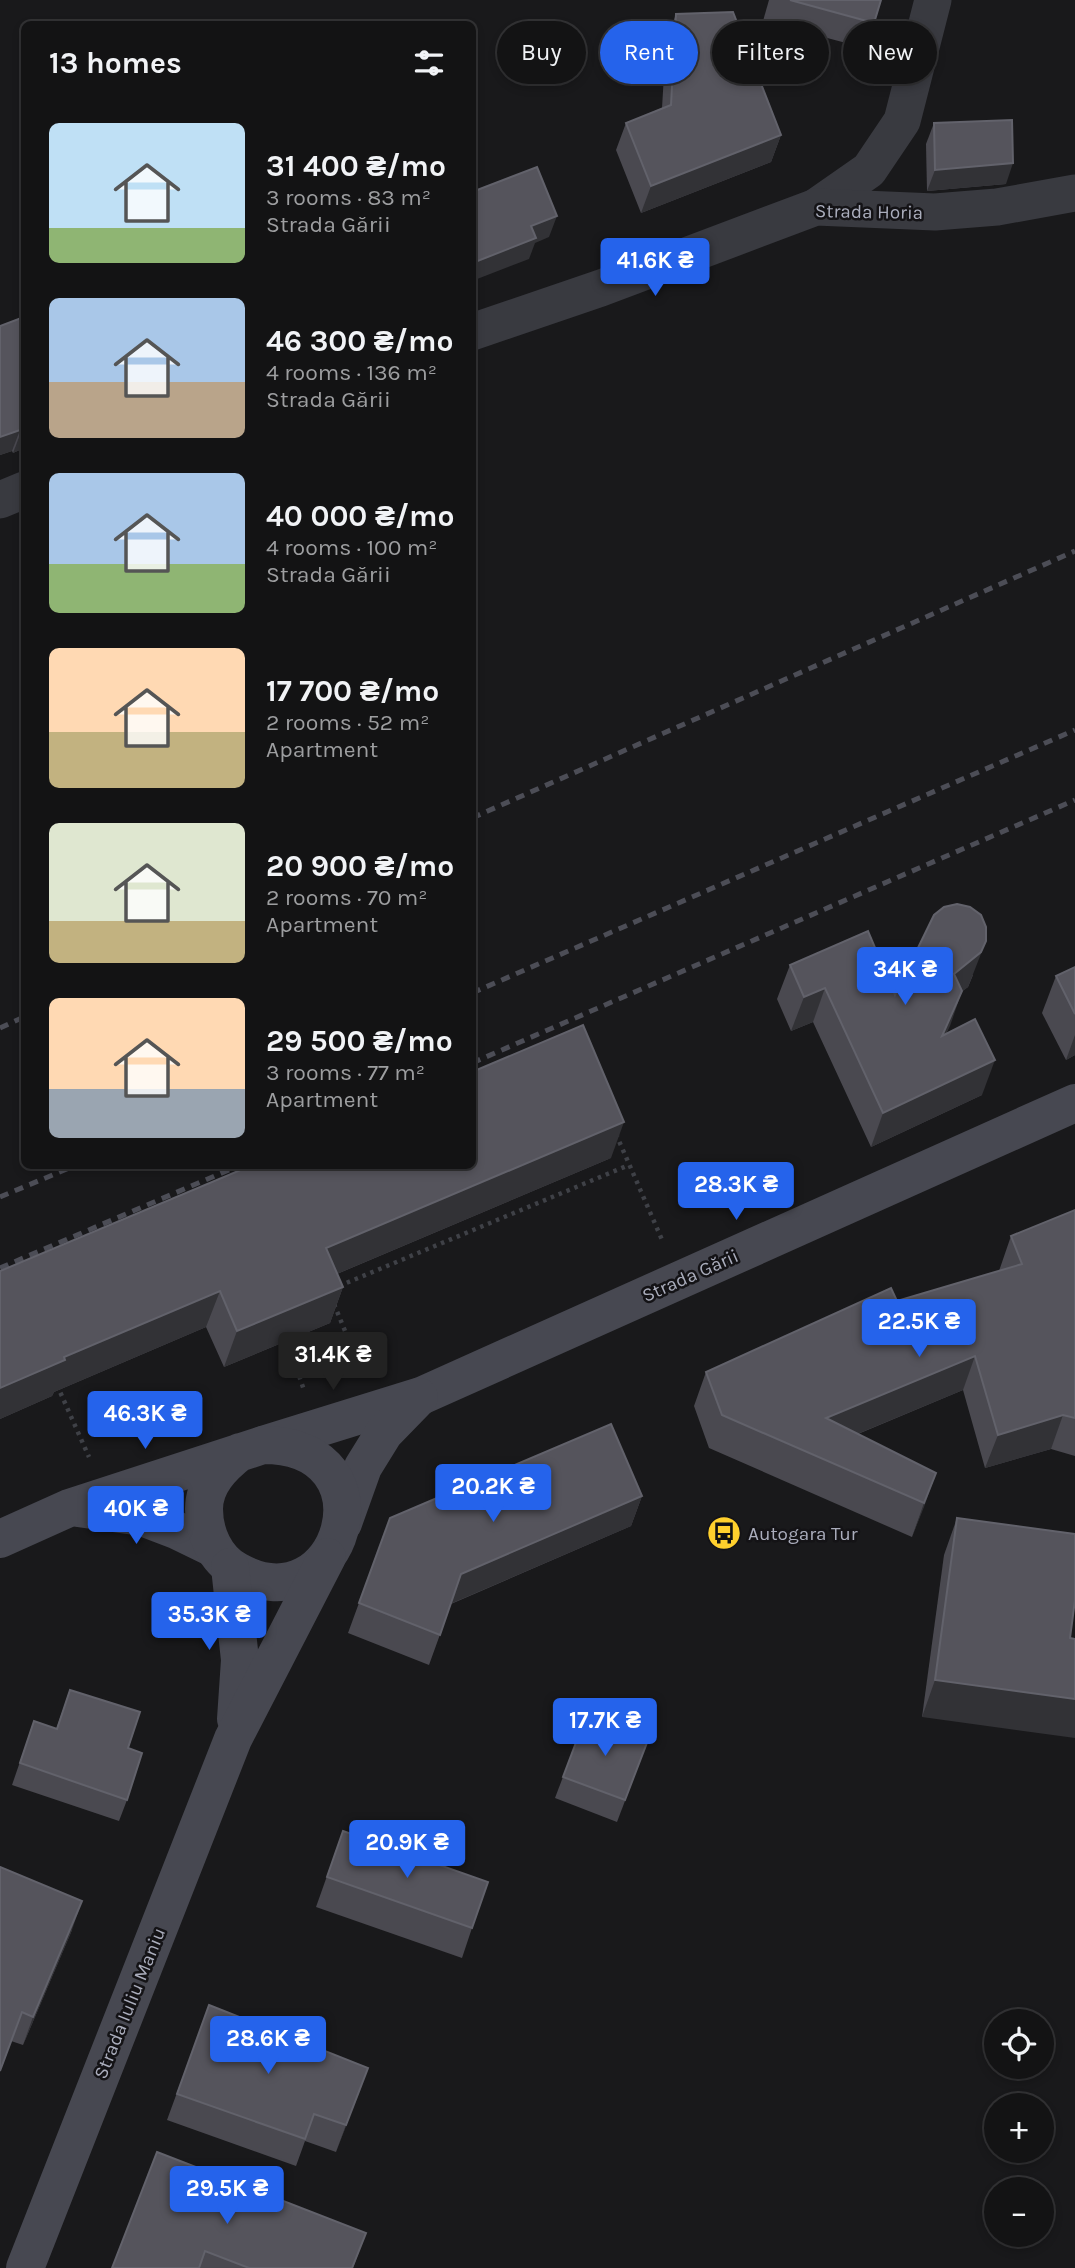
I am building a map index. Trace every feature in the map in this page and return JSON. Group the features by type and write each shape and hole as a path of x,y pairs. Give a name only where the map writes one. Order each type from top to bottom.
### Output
{"street":[{"path":"816,206 869,170 902,121 933,0"},
{"name":"Strada Horia","path":"476,331 601,288 816,206 935,212 997,207 1075,193"},
{"path":"0,500 21,491"},
{"name":"Strada Gării","path":"0,1539 69,1507 421,1396 1075,1104"},
{"name":"Strada Gării","path":"335,1541 363,1467 384,1433 421,1396"},
{"path":"69,1507 142,1517 176,1530 249,1578 270,1582 291,1580 311,1572 335,1541 342,1503 335,1482 323,1465 305,1451 284,1445 251,1448 222,1466 210,1485 204,1505 205,1527 222,1558"},
{"name":"Strada Iuliu Maniu","path":"25,2268 233,1739 335,1541"},
{"name":"Strada Iuliu Maniu","path":"222,1558 240,1660 239,1699 233,1739"}],"path":[{"path":"613,1129 680,1280"},
{"path":"328,1291 629,1165"},
{"path":"333,1303 378,1409"},
{"path":"56,1382 106,1495"}],"building":[{"path":"790,0 881,0 875,21"},
{"path":"733,12 737,21 712,21 712,84 761,84 781,135 651,186 626,123 671,105 672,84 698,84 698,21 676,21 676,14"},
{"path":"1012,120 1013,163 935,170 934,123"},
{"path":"537,167 557,216 531,226 536,238 476,262 476,190"},
{"path":"21,318 21,432 20,430 0,437 0,326"},
{"path":"957,904 970,907 981,915 986,927 986,941 981,952 954,974 962,991 942,1036 975,1019 995,1060 883,1113 825,988 804,997 790,965 868,931 895,995 934,915 944,907"},
{"path":"1075,967 1075,1014 1056,976"},
{"path":"583,1025 624,1122 326,1248 343,1287 237,1331 220,1291 64,1357 65,1360 0,1388 0,1271 243,1169 476,1169 476,1070"},
{"path":"1075,1210 1075,1418 1063,1415 998,1435 975,1356 826,1418 936,1473 924,1503 722,1415 706,1372 891,1288 897,1301 1022,1264 1011,1236"},
{"path":"611,1424 642,1496 461,1574 440,1635 359,1603 390,1518"},
{"path":"957,1518 1075,1534 1075,1600 1070,1638 1075,1639 1075,1699 935,1680"},
{"path":"70,1690 140,1712 128,1748 142,1753 127,1800 20,1763 34,1721 57,1729"},
{"path":"586,1716 648,1740 625,1800 563,1777"},
{"path":"343,1831 488,1882 472,1928 327,1877"},
{"path":"0,1867 82,1901 33,2017 22,2012 0,2071"},
{"path":"209,2005 368,2068 346,2125 314,2114 305,2139 177,2094"},
{"path":"157,2152 366,2233 352,2268 249,2268 205,2251 199,2268 112,2268"}],"railway":[{"path":"476,816 1075,551"},
{"path":"476,991 1075,730"},
{"path":"476,1061 1075,800"},
{"path":"0,1028 21,1018"},
{"path":"0,1197 67,1169"},
{"path":"0,1268 231,1169"}],"place":[{"name":"Autogara Tur","path":"724,1533"}]}
